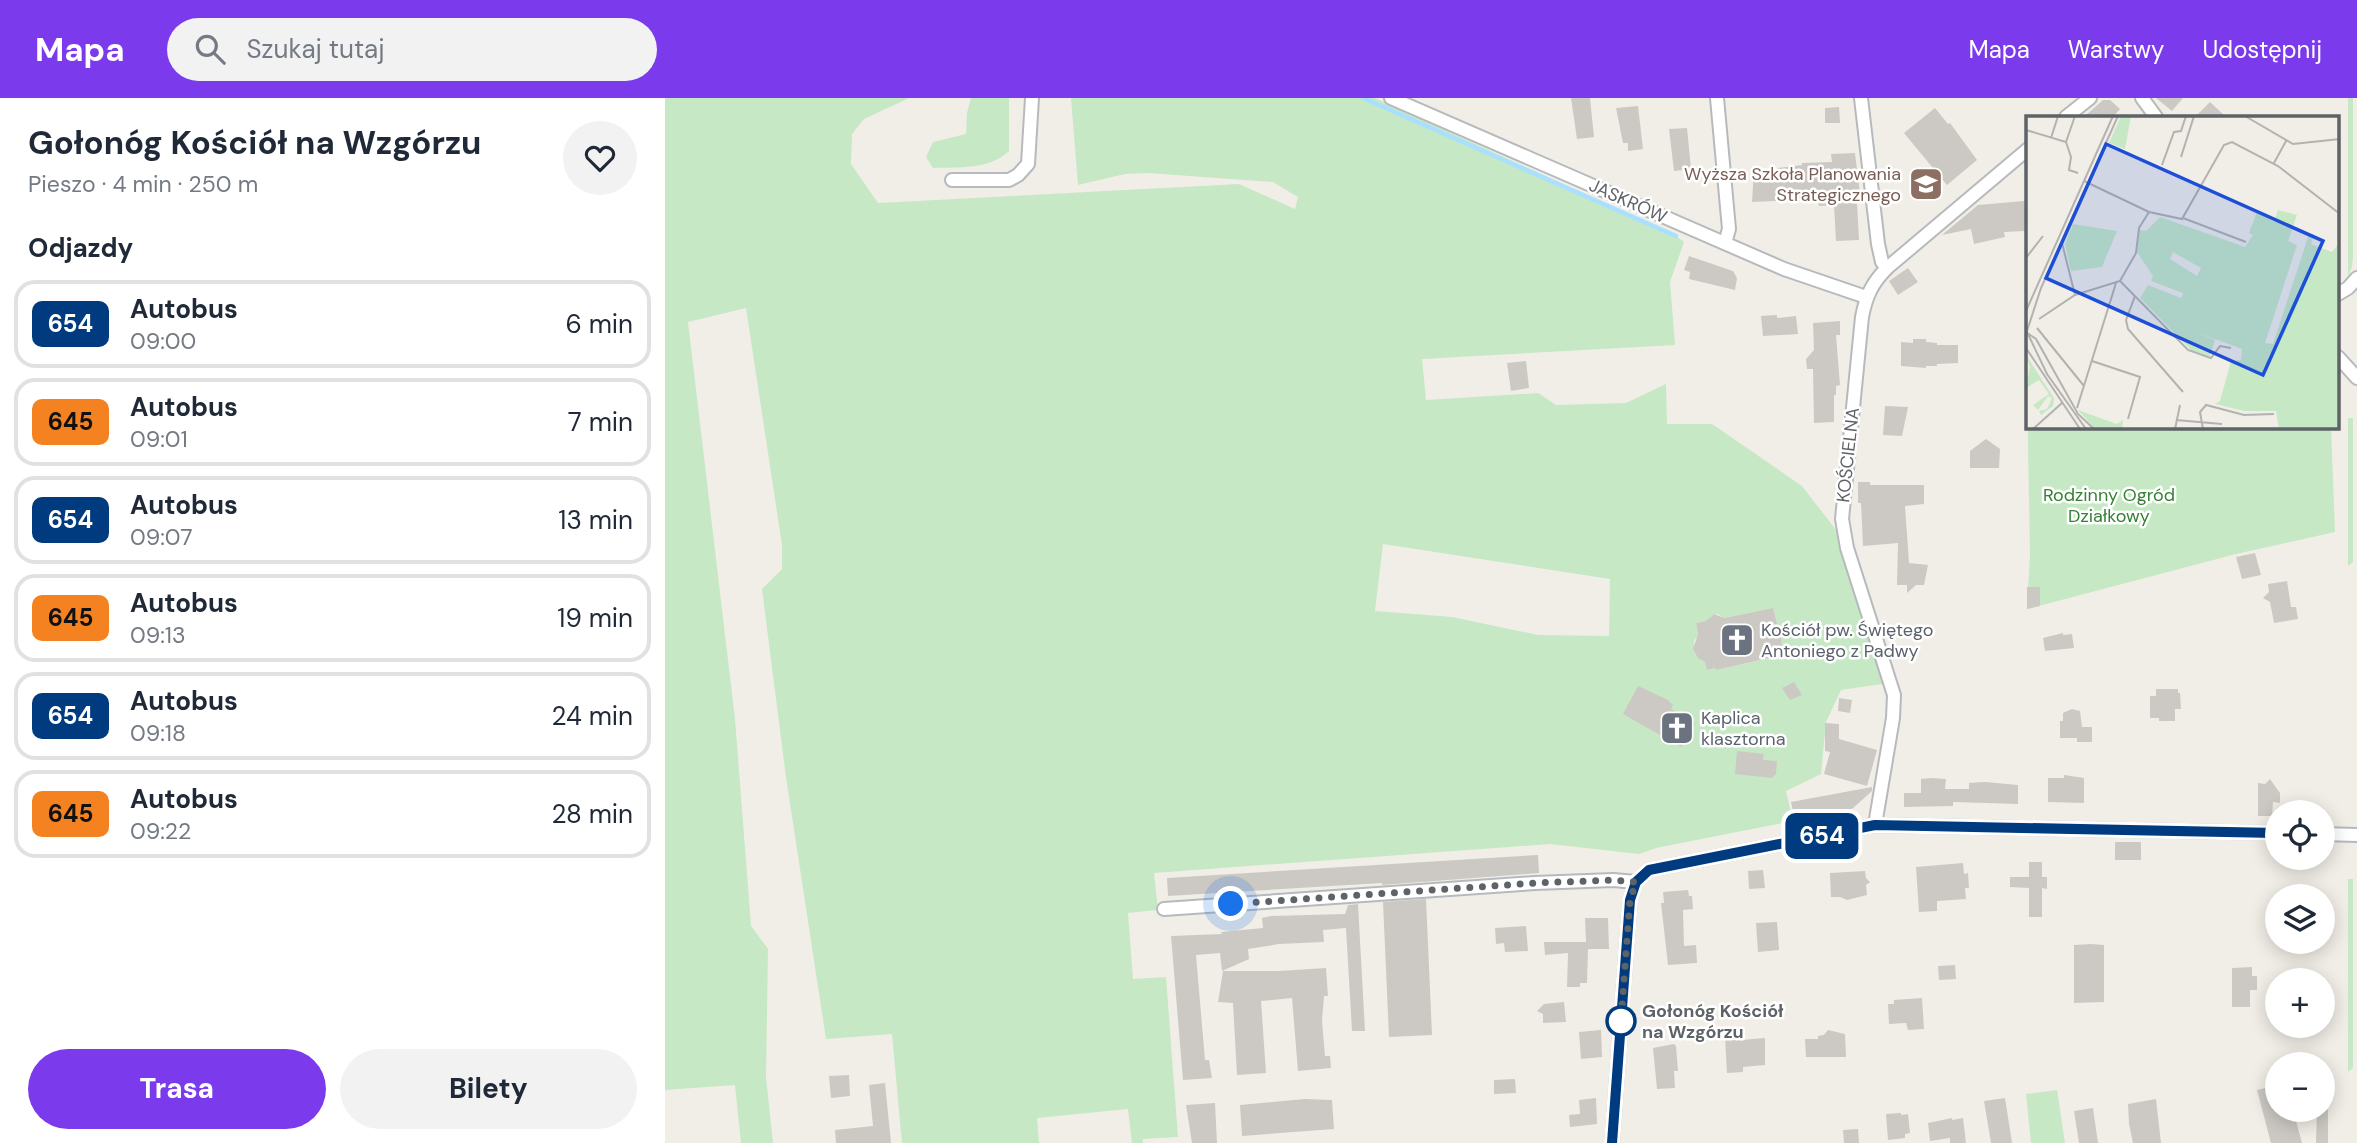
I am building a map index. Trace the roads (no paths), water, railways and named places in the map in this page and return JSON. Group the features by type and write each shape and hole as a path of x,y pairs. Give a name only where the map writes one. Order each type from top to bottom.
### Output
{"street":[{"path":"952,180 1009,180 1018,175 1028,164 1032,98"},
{"name":"JASKRÓW","path":"1391,98 1784,269 1866,297"},
{"path":"1717,98 1730,229 1725,243"},
{"path":"1861,98 1878,244 1882,262 1887,268"},
{"path":"2067,116 2090,98"},
{"path":"2142,98 2155,116"},
{"name":"KOŚCIELNA","path":"1875,825 1893,718 1894,695 1847,548 1842,519 1866,297 1874,280 1887,268 2026,151"},
{"path":"2339,293 2349,288 2357,278"},
{"path":"2339,358 2357,378"},
{"path":"1612,1143 1630,900 1636,882 1649,870 1875,825 2265,833"},
{"path":"2335,834 2357,835"},
{"path":"1164,909 1535,883 1604,880 1636,882"}],"waterway":[{"path":"1363,98 1676,236"}],"place":[{"name":"Wyższa Szkoła Planowania Strategicznego","path":"1926,184"},
{"name":"Kościół pw. Świętego Antoniego z Padwy","path":"1737,640"},
{"name":"Kaplica klasztorna","path":"1677,728"},
{"name":"Gołonóg Kościół na Wzgórzu","path":"1621,1021"}],"park label":[{"name":"Rodzinny Ogród Działkowy","path":"2109,505"}]}
